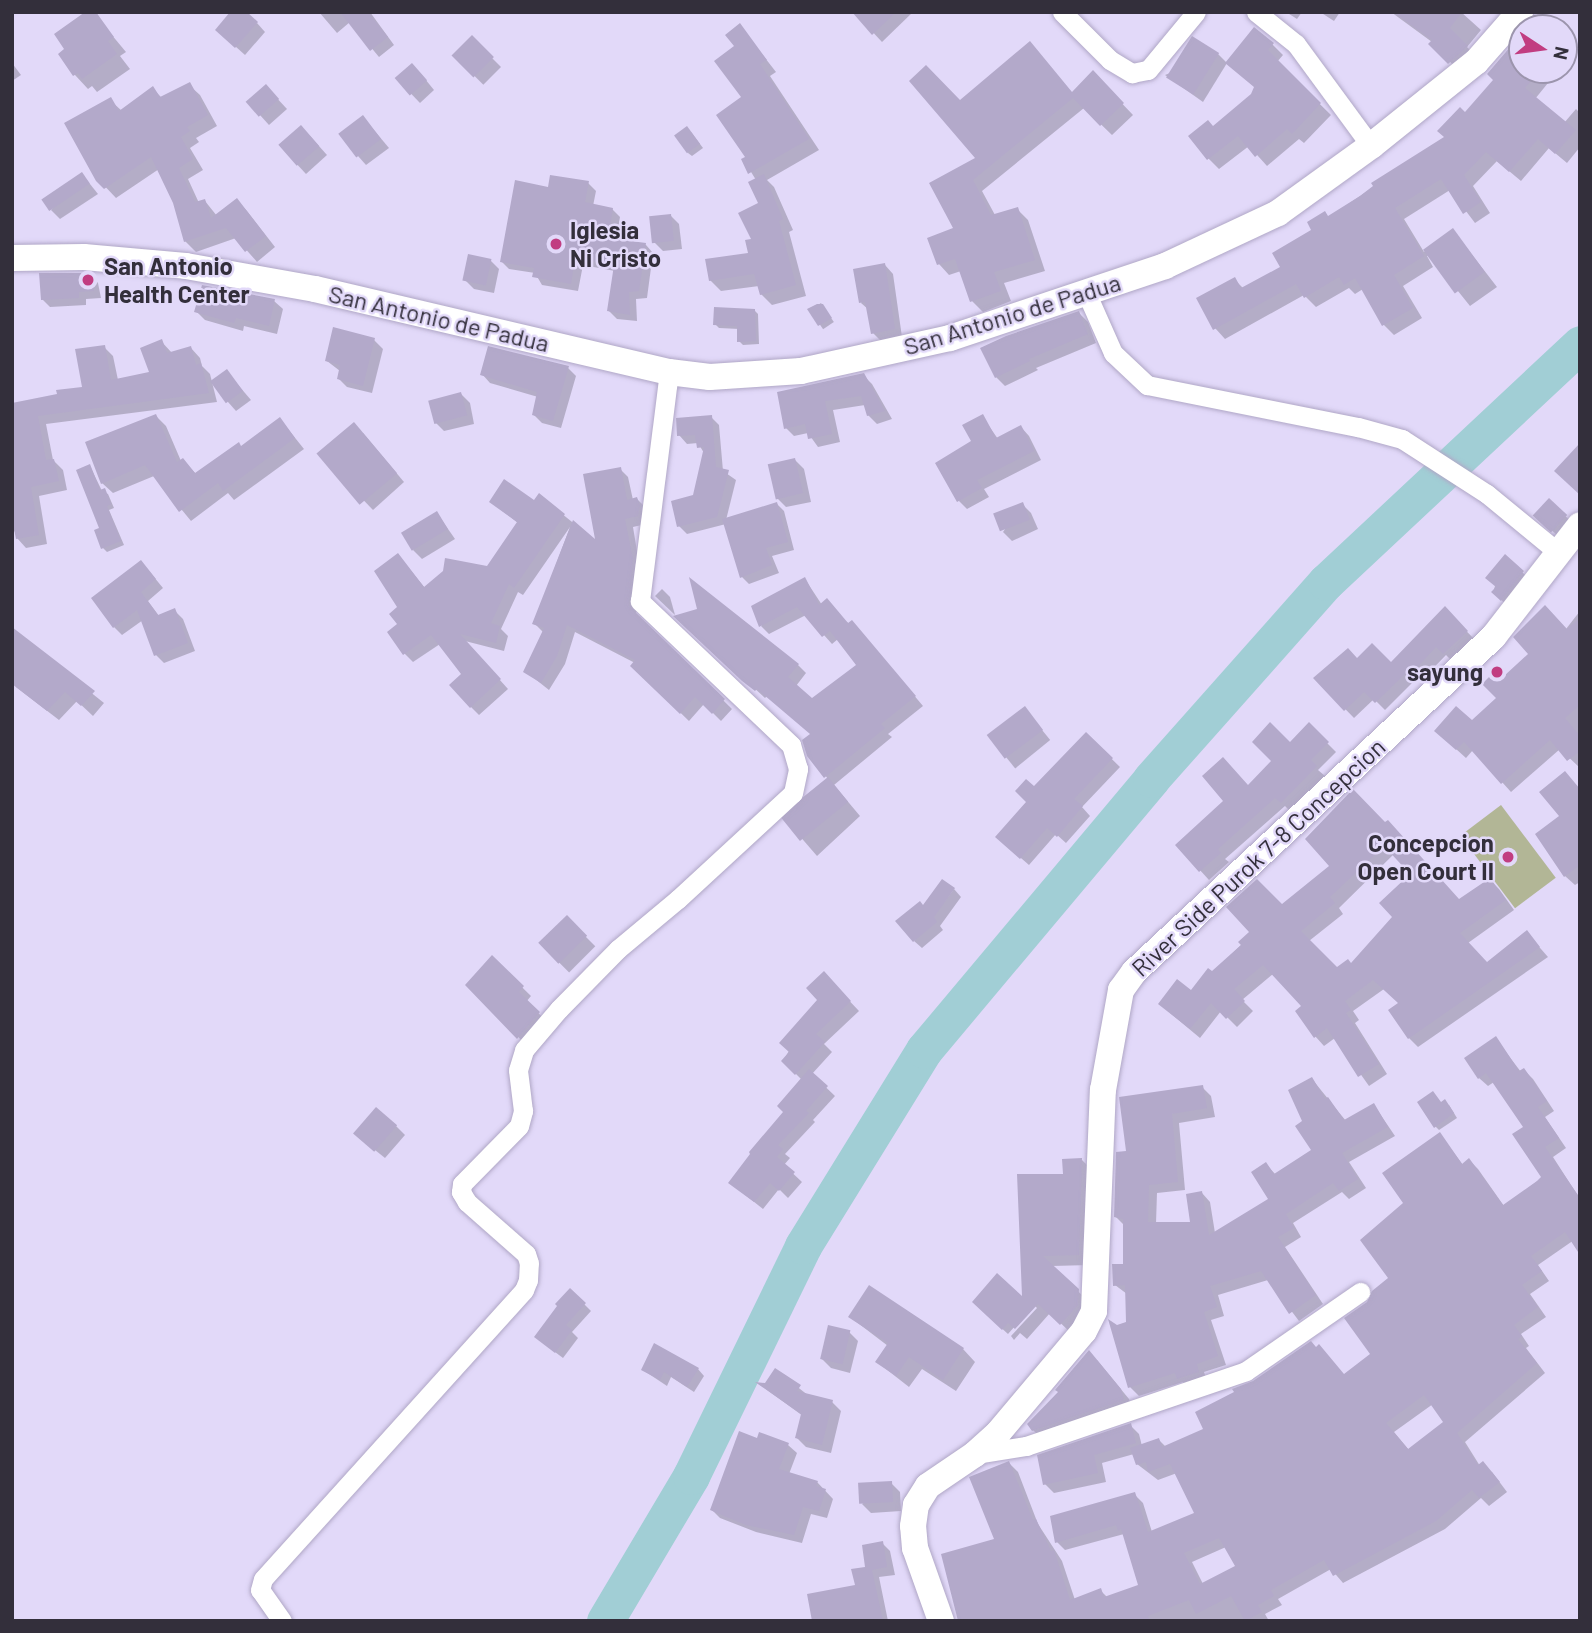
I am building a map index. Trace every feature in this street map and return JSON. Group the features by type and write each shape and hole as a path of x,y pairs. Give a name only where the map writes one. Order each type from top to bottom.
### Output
{"street":[{"path":"1062,12 1110,60 1132,73 1148,70 1196,12"},
{"path":"1256,12 1296,44 1371,146"},
{"name":"San Antonio de Padua","path":"12,258 84,257 186,266 315,289 669,372 710,377 801,371 950,338 1165,267 1278,213 1371,146 1476,62 1520,12"},
{"path":"1086,292 1113,353 1147,385 1358,427 1402,439 1488,494 1560,554"},
{"path":"282,1621 260,1590 263,1579 524,1290 528,1280 529,1263 526,1254 467,1202 461,1192 462,1184 520,1126 523,1111 518,1070 524,1050 559,1009 618,949 678,899 793,793 798,769 791,745 640,601 669,372"},
{"name":"River Side Purok 7-8 Concepcion","path":"941,1621 915,1548 913,1527 916,1505 928,1486 975,1454 998,1433 1084,1331 1094,1311 1103,1090 1121,990 1134,972 1494,636 1580,525"},
{"path":"975,1454 1026,1446 1246,1371 1360,1292"}],"green space":[{"name":"Concepcion Open Court II","path":"1501,805 1556,878 1515,908 1460,836"}],"building":[{"path":"85,12 96,12 114,37 108,41 117,54 82,79 78,73 73,76 58,54 64,49 54,34"},
{"path":"230,12 247,12 258,22 235,48 215,30"},
{"path":"340,12 368,12 388,37 370,51"},
{"path":"852,12 896,12 872,35"},
{"path":"1393,12 1462,12 1450,28 1468,46 1448,64 1428,44 1432,40"},
{"path":"740,23 767,60 760,64 809,139 748,174 741,159 745,157 716,115 741,97 714,61 734,46 725,35"},
{"path":"1254,27 1274,43 1268,50 1321,103 1292,134 1287,129 1255,157 1238,136 1207,160 1188,136 1208,120 1213,126 1251,94 1254,87 1225,63"},
{"path":"472,35 494,57 473,77 451,56"},
{"path":"1192,36 1219,53 1193,95 1166,78"},
{"path":"1030,41 1072,92 1093,70 1124,103 1100,126 1073,98 973,180 991,215 1018,207 1035,260 994,272 1001,291 970,302 955,259 937,265 927,238 953,228 929,183 975,158 909,81 926,65 960,100"},
{"path":"1508,50 1508,84 1529,84 1525,88 1576,130 1555,154 1538,139 1509,172 1486,152 1464,175 1481,202 1463,214 1441,179 1395,208 1424,256 1394,275 1413,308 1382,326 1355,278 1344,285 1339,277 1304,298 1296,284 1213,330 1196,298 1235,277 1241,288 1280,267 1272,253 1311,230 1307,222 1325,211 1328,216 1360,196 1373,186 1371,183 1444,137 1437,131 1460,107 1465,112 1493,80 1487,74"},
{"path":"412,63 427,80 410,95 395,78"},
{"path":"190,82 208,115 187,127 190,131 181,137 193,159 179,168 195,202 205,199 211,218 237,198 266,236 245,252 226,228 184,242 173,203 151,157 104,189 96,181 64,123 111,97 119,111 153,86 160,97"},
{"path":"266,84 279,99 259,117 246,102"},
{"path":"363,115 381,139 356,158 338,134"},
{"path":"301,125 319,146 297,166 278,145"},
{"path":"687,126 700,144 687,153 674,135"},
{"path":"82,172 90,184 49,211 41,199"},
{"path":"764,174 783,219 779,221 796,285 760,295 754,274 709,281 705,259 748,253 745,240 751,239 738,213 758,203 748,182"},
{"path":"550,175 589,181 585,202 613,208 608,238 646,243 639,291 629,292 630,315 607,311 614,265 575,258 571,284 532,277 534,268 500,262 515,180 548,187"},
{"path":"671,214 674,241 652,243 649,216"},
{"path":"1453,228 1485,272 1455,293 1423,250"},
{"path":"468,254 491,259 486,285 462,280"},
{"path":"885,263 895,329 871,334 865,302 859,303 853,269"},
{"path":"39,273 91,273 94,291 79,292 79,298 41,300"},
{"path":"202,285 275,299 269,326 236,318 234,323 194,312"},
{"path":"823,304 832,318 818,326 807,309"},
{"path":"714,307 755,309 756,341 737,342 737,326 713,325"},
{"path":"1079,311 1088,334 1029,359 1030,361 995,378 980,348 1006,336"},
{"path":"333,327 375,338 363,386 337,379 340,365 325,361"},
{"path":"162,339 167,353 191,346 196,365 201,363 209,393 38,416 46,460 54,459 59,481 31,487 39,535 16,539 12,519 12,403 57,394 56,390 82,387 75,349 105,345 111,380 149,372 140,348"},
{"path":"488,346 569,366 553,421 532,415 537,392 480,375"},
{"path":"227,369 243,391 226,403 210,381"},
{"path":"864,373 885,411 867,416 861,396 825,401 832,434 808,439 805,424 784,429 777,392"},
{"path":"461,392 467,415 434,424 428,401"},
{"path":"156,414 177,462 183,458 195,473 239,442 241,446 280,417 295,438 223,491 218,483 179,512 145,465 101,484 85,442"},
{"path":"983,414 996,438 1021,425 1034,451 977,480 982,488 957,502 935,463 971,441 962,425"},
{"path":"712,415 716,467 729,470 717,517 677,527 671,501 693,495 704,447 697,448 695,435 677,436 676,418"},
{"path":"354,422 397,473 360,505 316,453"},
{"path":"1580,443 1580,495 1554,471"},
{"path":"795,458 803,493 776,499 768,464"},
{"path":"90,464 100,490 105,488 111,504 107,506 121,541 101,549 94,530 99,528 76,470"},
{"path":"621,467 627,500 637,497 640,506 638,516 625,519 633,559 629,606 725,699 712,714 695,697 680,714 630,666 635,660 567,625 557,656 541,683 523,672 544,628 532,624 573,520 595,539 583,474"},
{"path":"504,479 534,500 539,493 565,514 514,588 509,584 491,623 500,626 496,643 460,634 501,679 470,708 449,685 461,674 431,635 403,655 387,632 397,624 389,614 397,607 374,571 398,553 424,587 443,571 445,558 487,566 517,522 489,502"},
{"path":"1549,498 1567,515 1551,533 1533,516"},
{"path":"777,502 788,542 766,548 772,565 740,578 722,519"},
{"path":"1023,502 1030,520 1000,531 993,513"},
{"path":"437,511 448,529 412,551 401,533"},
{"path":"1505,554 1524,571 1501,601 1491,592 1496,587 1485,578"},
{"path":"141,560 156,579 141,592 158,615 175,608 188,643 154,656 137,610 113,628 91,598"},
{"path":"689,577 799,664 788,677 812,698 856,665 830,631 822,637 797,607 759,627 751,606 805,577 819,605 827,598 848,623 852,620 916,696 881,724 885,728 824,778 807,756 802,740 810,734 757,689 755,691 742,681 673,616 697,609"},
{"path":"1545,605 1567,629 1580,618 1580,705 1565,718 1580,736 1580,751 1567,761 1550,740 1501,784 1464,742 1456,750 1434,731 1456,706 1472,720 1496,698 1482,684 1497,669 1504,676 1528,654 1513,637"},
{"path":"1445,606 1468,631 1443,654 1436,647 1410,675 1407,672 1375,703 1364,692 1344,711 1313,678 1348,648 1357,658 1372,643 1391,662"},
{"path":"12,627 95,691 81,706 65,692 47,711 12,684"},
{"path":"1025,706 1043,730 1005,759 987,735"},
{"path":"1270,722 1290,742 1309,722 1329,742 1311,760 1317,766 1281,803 1275,798 1218,849 1221,853 1199,872 1175,845 1223,801 1202,776 1223,757 1248,785 1271,761 1252,742"},
{"path":"1086,732 1113,758 1074,799 1083,806 1057,837 1047,828 1020,859 995,837 1026,802 1015,791 1026,779 1034,786"},
{"path":"1565,771 1580,789 1580,865 1564,877 1535,834 1559,816 1539,792"},
{"path":"828,777 848,802 800,841 780,816"},
{"path":"1353,789 1385,822 1388,820 1459,899 1490,878 1506,900 1460,933 1487,962 1527,930 1540,947 1408,1039 1388,1010 1398,1003 1373,980 1345,1001 1351,1010 1346,1013 1379,1064 1358,1077 1327,1028 1314,1038 1295,1011 1301,1006 1263,965 1234,989 1245,1001 1226,1019 1211,1003 1190,1029 1158,1004 1177,979 1191,990 1208,968 1212,971 1241,945 1238,942 1249,932 1226,907 1257,879 1282,904 1329,866 1305,839","holes":["1384,846 1410,874 1379,903 1392,917 1351,963 1348,959 1337,967 1301,931 1335,903 1330,897"]},
{"path":"942,879 955,888 934,917 937,922 913,942 895,921 920,901 923,905"},
{"path":"567,915 587,936 558,964 538,943"},
{"path":"492,955 524,986 519,992 540,1012 517,1039 465,985"},
{"path":"824,971 851,1001 816,1034 825,1042 795,1075 781,1061 789,1052 779,1043 817,1000 806,988"},
{"path":"1496,1036 1519,1071 1524,1068 1547,1101 1538,1107 1559,1138 1545,1147 1580,1198 1580,1255 1565,1232 1531,1256 1542,1271 1522,1285 1538,1307 1514,1325 1522,1336 1518,1339 1537,1363 1457,1433 1478,1465 1483,1461 1500,1482 1479,1498 1472,1490 1436,1521 1333,1576 1324,1560 1271,1590 1274,1596 1258,1605 1262,1612 1245,1621 1231,1596 1196,1614 1189,1600 1148,1616 1150,1621 958,1621 941,1554 994,1539 969,1477 1009,1461 1033,1520 1036,1519 1051,1551 1054,1550 1070,1600 1101,1588 1104,1597 1138,1585 1121,1529 1118,1531 1116,1525 1055,1543 1050,1516 1135,1492 1148,1532 1194,1513 1170,1464 1148,1472 1146,1462 1136,1465 1130,1448 1159,1438 1162,1447 1203,1429 1195,1412 1234,1392 1232,1389 1253,1381 1311,1341 1316,1347 1319,1344 1344,1374 1370,1354 1344,1318 1367,1302 1372,1291 1388,1278 1360,1240 1403,1203 1382,1173 1440,1132 1462,1164 1469,1158 1503,1205 1541,1177 1512,1134 1523,1127 1486,1073 1478,1079 1464,1058","holes":["1424,1395 1443,1422 1408,1449 1386,1423","1219,1538 1235,1566 1200,1584 1184,1553"]},
{"path":"809,1069 828,1086 806,1111 809,1113 778,1145 783,1149 777,1157 795,1172 779,1191 770,1183 754,1202 728,1183 749,1152 783,1112 777,1106"},
{"path":"1312,1077 1325,1099 1328,1097 1344,1120 1374,1103 1388,1127 1342,1153 1358,1179 1339,1191 1333,1183 1286,1214 1294,1228 1278,1237 1316,1295 1289,1314 1261,1271 1210,1286 1217,1307 1204,1312 1218,1356 1197,1364 1199,1372 1177,1379 1175,1373 1128,1388 1108,1319 1117,1325 1126,1322 1125,1285 1113,1286 1112,1264 1123,1264 1123,1219 1114,1217 1116,1152 1126,1151 1119,1097 1203,1085 1207,1108 1172,1114 1178,1182 1149,1185 1148,1222 1190,1222 1186,1194 1202,1191 1209,1235 1268,1199 1251,1172 1266,1162 1274,1174 1311,1150 1295,1126 1302,1121 1288,1090"},
{"path":"1433,1091 1441,1102 1445,1099 1454,1113 1434,1128 1417,1102"},
{"path":"376,1107 397,1125 374,1152 353,1133"},
{"path":"1082,1158 1079,1255 1043,1256 1079,1289 1078,1305 1060,1325 1038,1304 1015,1329 1008,1323 1002,1330 972,1302 997,1273 1022,1296 1017,1174 1063,1174 1062,1159"},
{"path":"869,1285 964,1348 943,1380 909,1357 896,1376 875,1362 888,1343 848,1317"},
{"path":"570,1288 586,1303 566,1325 572,1330 555,1353 534,1337 557,1306 555,1304"},
{"path":"828,1325 850,1330 843,1364 820,1359"},
{"path":"654,1343 699,1368 687,1387 664,1372 660,1380 641,1370"},
{"path":"1089,1350 1121,1389 1124,1400 1032,1431 1027,1424 1058,1392 1055,1390"},
{"path":"775,1368 801,1385 797,1391 833,1400 822,1445 795,1438 801,1414 755,1382 765,1383"},
{"path":"1131,1423 1136,1443 1094,1455 1098,1473 1043,1485 1037,1455"},
{"path":"739,1431 757,1438 759,1432 789,1443 779,1469 818,1481 816,1486 826,1489 819,1511 803,1507 794,1535 746,1525 710,1510"},
{"path":"892,1481 893,1502 859,1504 858,1483"},
{"path":"883,1541 887,1567 872,1570 883,1621 812,1621 807,1594 855,1585 851,1569 865,1567 862,1545"}],"waterway":[{"path":"605,1621 691,1476 803,1246 924,1050 1151,779 1326,582 1580,344"}],"place":[{"name":"Iglesia Ni Cristo","path":"556,244"},
{"name":"San Antonio Health Center","path":"88,280"},
{"name":"sayung","path":"1497,672"},
{"name":"Concepcion Open Court II","path":"1508,857"}]}
